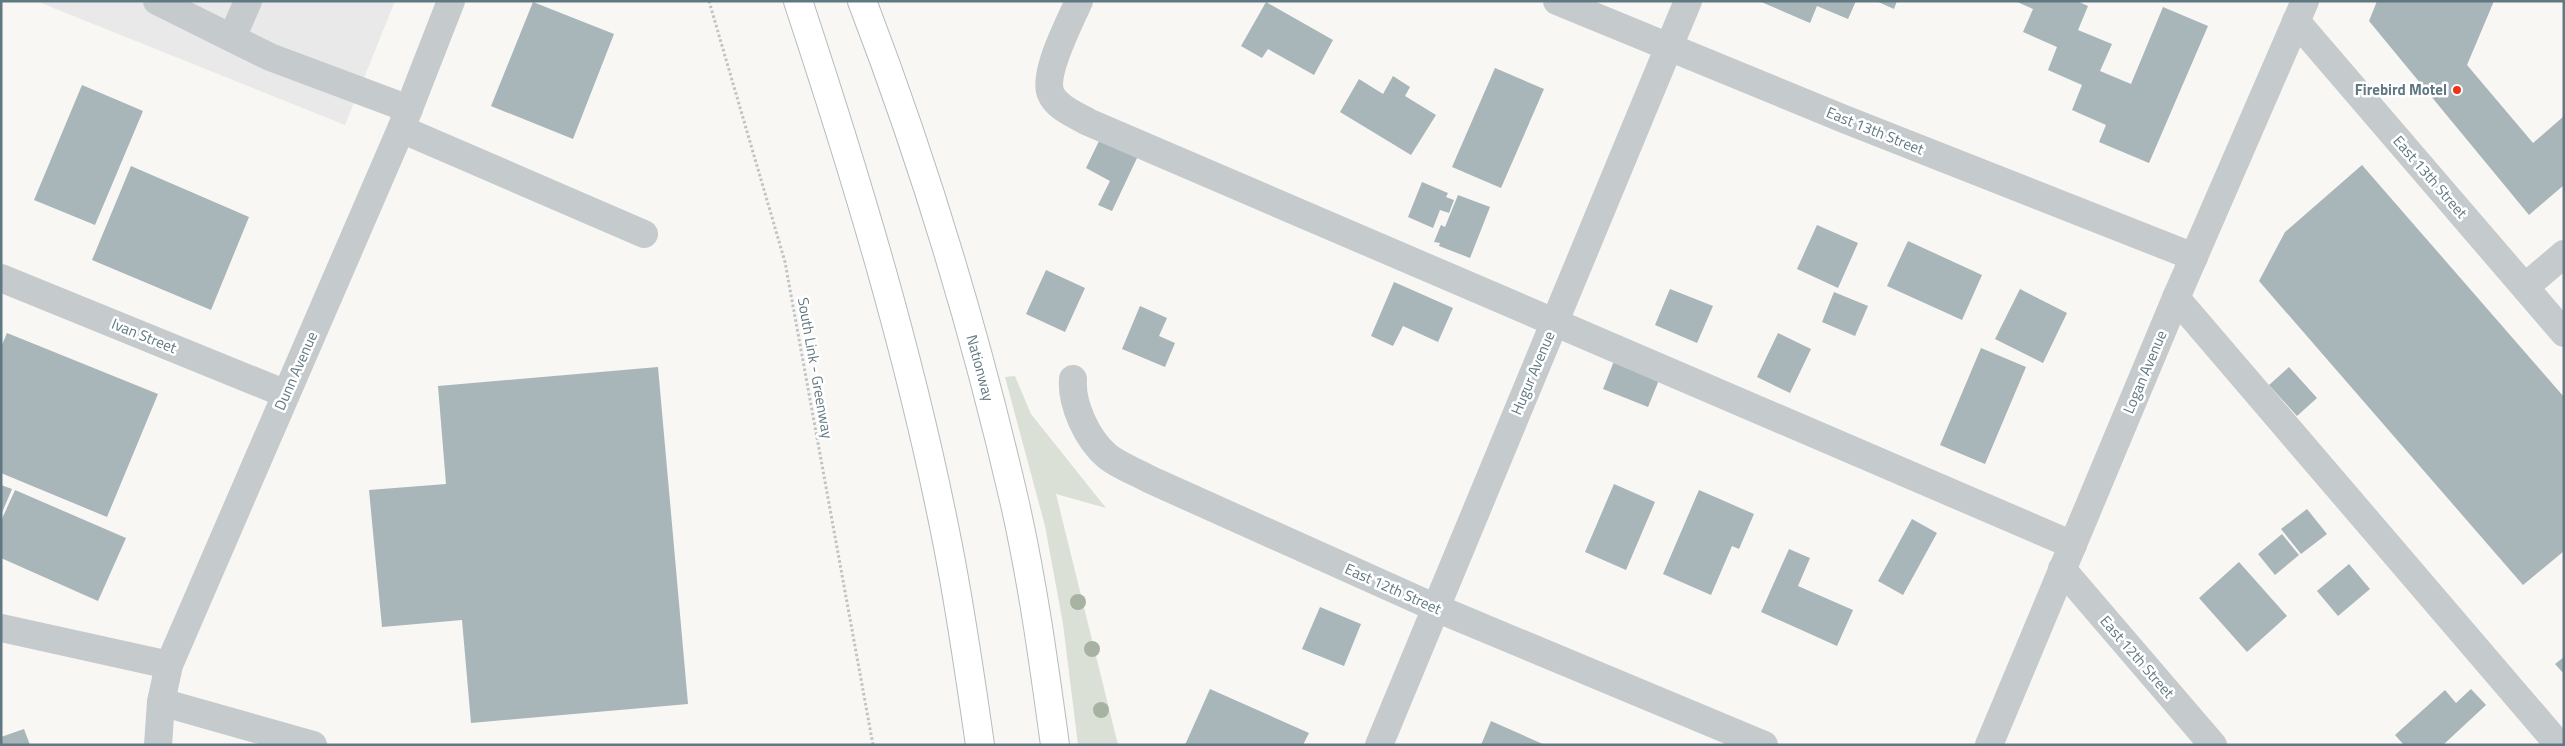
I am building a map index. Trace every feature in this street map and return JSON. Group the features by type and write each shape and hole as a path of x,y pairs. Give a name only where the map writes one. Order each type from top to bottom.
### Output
{"main road":[{"path":"798,1 889,295 918,408 946,535 980,745"},
{"name":"Nationway","path":"862,1 884,58 943,239 1000,443 1029,578 1055,745"}],"street":[{"path":"157,1 644,234"},
{"path":"232,38 248,1"},
{"name":"Dunn Avenue","path":"158,745 161,702 169,666 405,119 451,1"},
{"path":"1079,1 1048,77 1051,94 1063,108 1088,122 1555,322 2068,557"},
{"name":"East 13th Street","path":"1557,1 1669,48 2194,257"},
{"name":"Hugur Avenue","path":"1379,745 1688,1"},
{"name":"East 13th Street","path":"2300,11 2564,333"},
{"name":"Logan Avenue","path":"1989,745 2176,298 2300,11"},
{"path":"2525,287 2564,254"},
{"name":"Ivan Street","path":"1,278 286,394"},
{"path":"2176,298 2559,745"},
{"name":"East 12th Street","path":"1073,379 1072,394 1091,437 1107,456 1151,480 1436,608 1764,745"},
{"name":"East 12th Street","path":"2068,557 2212,745"},
{"path":"1,628 169,666"},
{"path":"161,702 313,745"}],"path":[{"name":"South Link - Greenway","path":"709,1 785,262 873,745"}],"shaded area":[{"path":"36,1 395,1 345,125"},
{"path":"1015,376 1031,414 1106,508 1056,494 1118,745 1078,745 1063,624 1045,526 1005,377"}],"building":[{"path":"1759,1 1856,1 1848,19 1817,6 1810,23"},
{"path":"1876,1 1897,1 1894,9"},
{"path":"2015,1 2077,1 2088,6 2078,30 2112,44 2100,71 2131,84 2163,7 2208,26 2149,163 2099,142 2106,125 2072,110 2082,85 2048,70 2057,47 2023,32 2033,9"},
{"name":"Firebird Motel","path":"2377,1 2494,1 2467,65 2533,143 2564,116 2564,185 2529,215 2369,21"},
{"path":"533,2 614,34 573,139 491,106"},
{"path":"1266,2 1333,40 1314,75 1268,49 1262,58 1241,46"},
{"path":"1495,68 1544,89 1501,188 1452,167"},
{"path":"1393,76 1410,87 1405,96 1436,115 1411,155 1340,112 1359,79 1383,94"},
{"path":"82,85 143,111 95,225 34,200"},
{"path":"1100,139 1137,158 1112,211 1098,205 1110,181 1086,168"},
{"path":"2362,165 2564,397 2564,551 2523,585 2259,281 2285,232"},
{"path":"131,166 249,217 211,310 92,260"},
{"path":"1422,182 1448,193 1446,197 1454,200 1449,213 1440,210 1433,228 1408,217"},
{"path":"1458,195 1490,207 1470,258 1439,246 1440,243 1434,242 1441,225 1445,227"},
{"path":"1817,225 1858,243 1838,288 1797,269"},
{"path":"1908,241 1982,275 1962,320 1887,286"},
{"path":"1046,270 1085,288 1065,332 1026,314"},
{"path":"1394,282 1453,308 1438,342 1403,326 1393,346 1371,336"},
{"path":"1670,289 1713,306 1697,343 1655,325"},
{"path":"2020,289 2067,313 2043,363 1995,339"},
{"path":"1834,292 1868,306 1855,336 1822,322"},
{"path":"1140,306 1167,318 1159,336 1175,343 1165,367 1122,349"},
{"path":"7,333 158,394 107,517 1,473 1,347"},
{"path":"1778,333 1811,349 1790,393 1757,377"},
{"path":"1981,348 2026,367 1985,464 1940,445"},
{"path":"1616,356 1661,375 1648,407 1603,389"},
{"path":"658,367 688,704 471,723 462,620 382,627 369,490 446,484 438,386"},
{"path":"2289,367 2317,398 2297,416 2269,385"},
{"path":"1614,484 1655,502 1626,570 1585,552"},
{"path":"1,485 12,489 1,515"},
{"path":"15,490 126,538 98,601 1,558 1,521"},
{"path":"1699,490 1754,514 1739,549 1732,546 1711,595 1663,574"},
{"path":"2307,509 2327,534 2301,554 2281,529"},
{"path":"1912,519 1937,533 1903,595 1878,581"},
{"path":"2282,534 2299,555 2275,575 2258,554"},
{"path":"1789,549 1810,558 1798,586 1853,610 1837,646 1761,612"},
{"path":"2239,562 2287,616 2247,652 2199,598"},
{"path":"2349,564 2370,589 2338,616 2317,591"},
{"path":"1320,607 1361,624 1344,666 1302,649"},
{"path":"2564,657 2564,674 2555,664"},
{"path":"1210,689 1309,733 1303,745 1185,745"},
{"path":"2471,689 2486,705 2443,745 2404,745 2395,735 2445,690 2456,703"},
{"path":"1491,721 1545,745 1481,745"},
{"path":"24,729 30,745 1,745 1,737"}],"place":[{"name":"Firebird Motel","path":"2457,90"}]}
